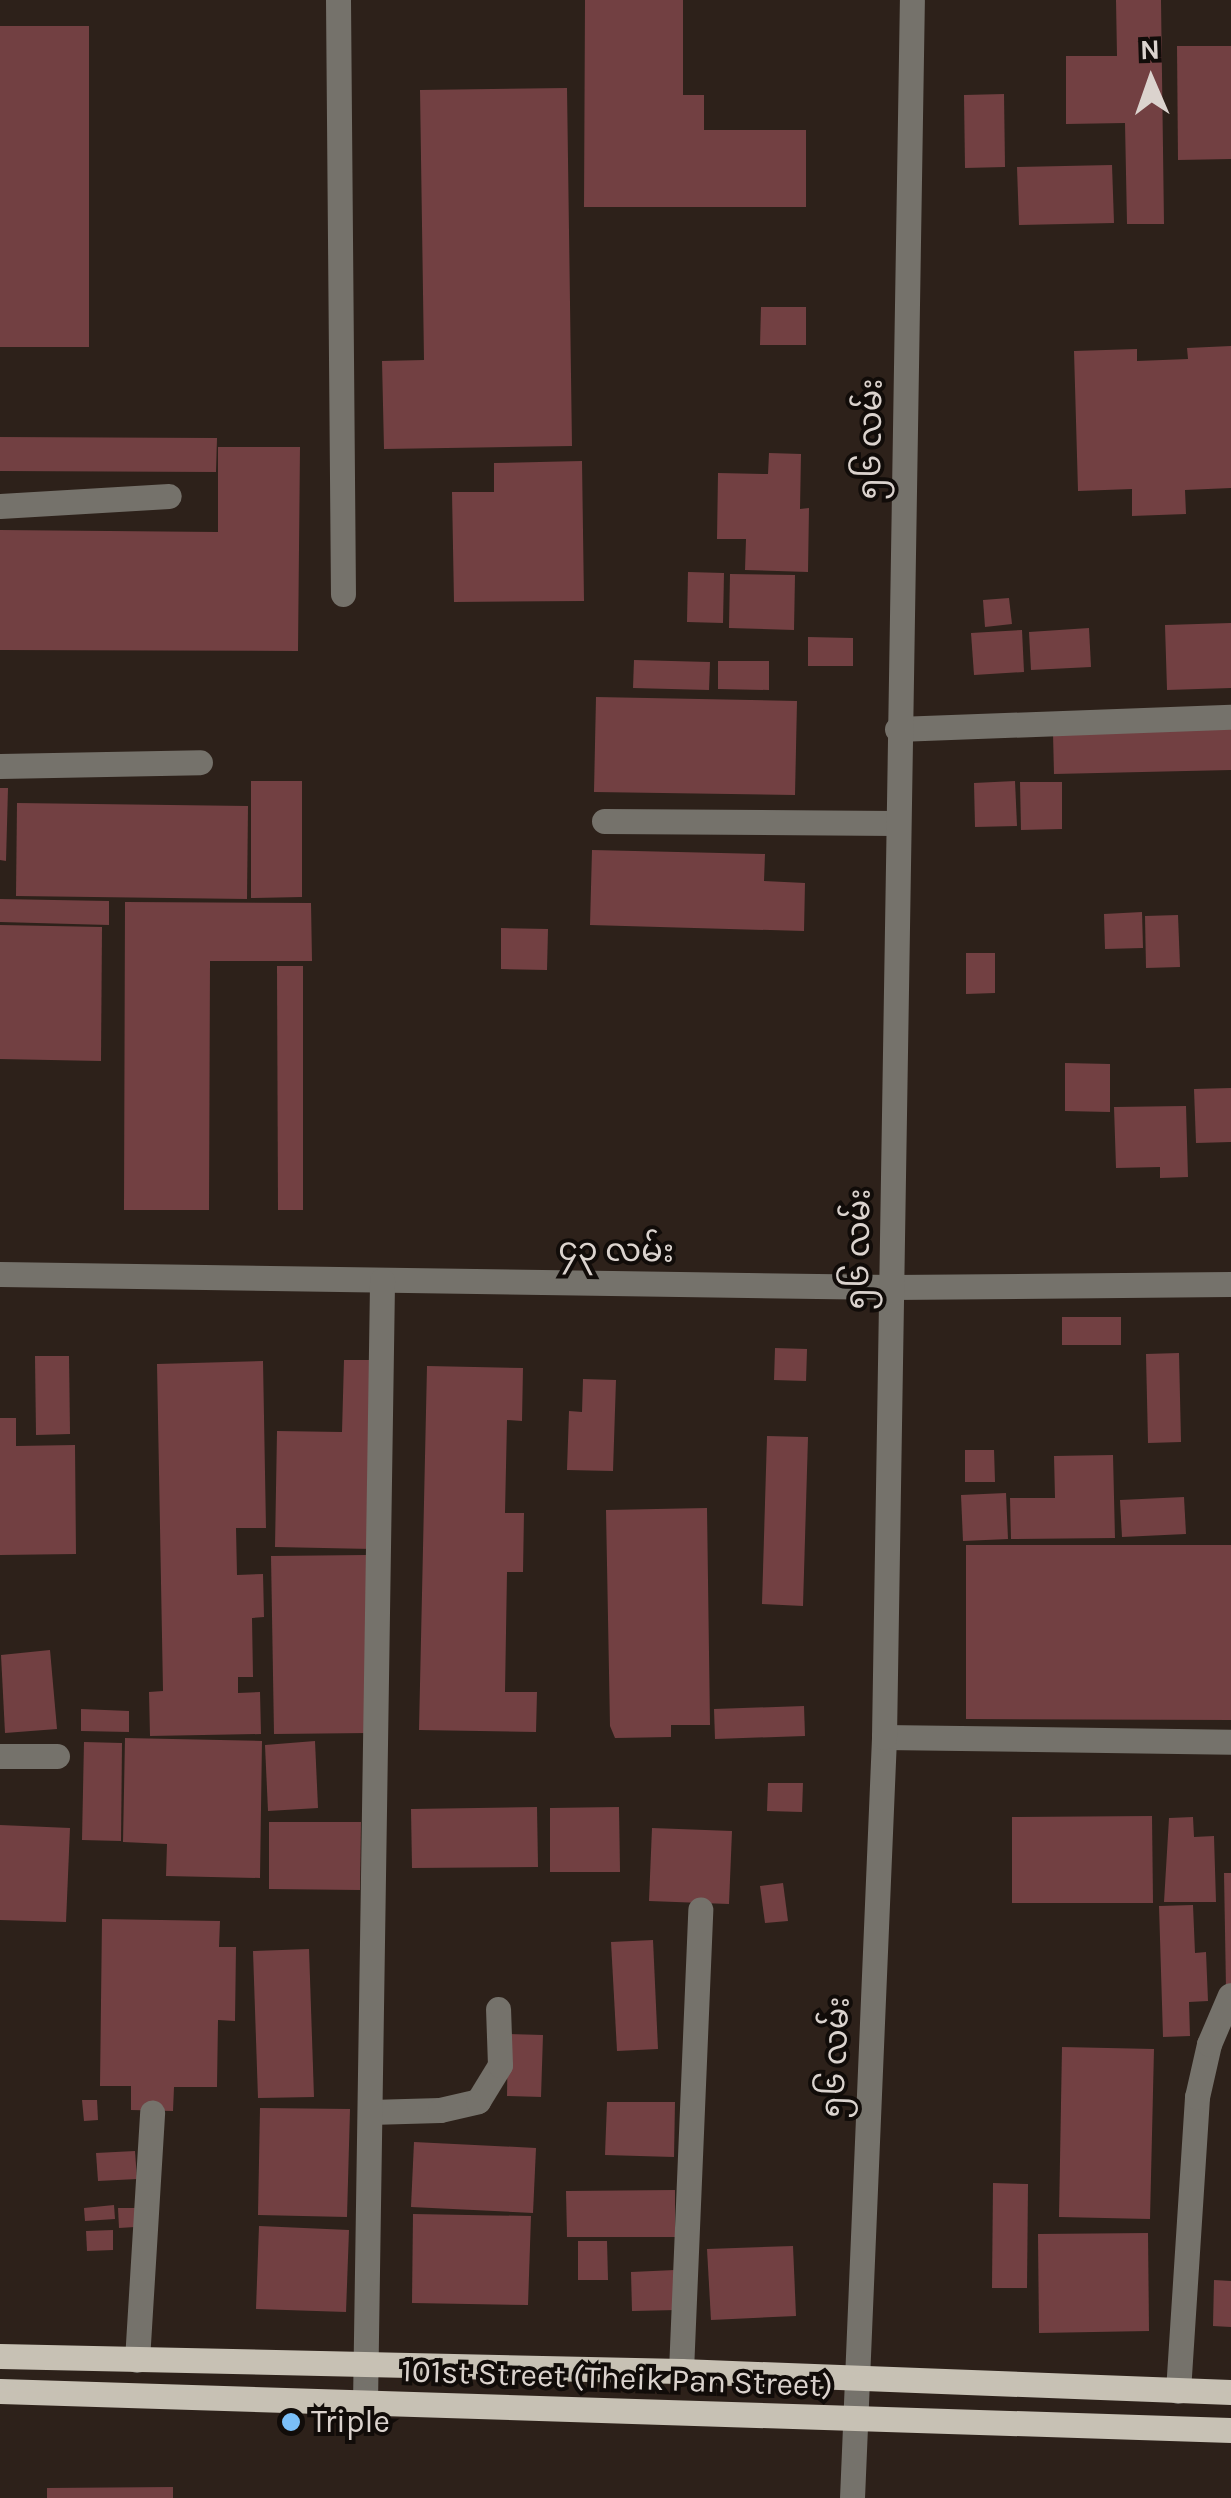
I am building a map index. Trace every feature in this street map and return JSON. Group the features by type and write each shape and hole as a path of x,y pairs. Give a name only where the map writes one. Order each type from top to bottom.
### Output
{"main road":[{"name":"101st Street (Theik Pan Street)","path":"0,2356 681,2370 852,2380 1231,2392"},
{"name":"101st Street (Theik Pan Street)","path":"0,2391 1231,2430"}],"street":[{"path":"338,0 343,594"},
{"name":"၅၆ လမ်း","path":"852,2498 852,2380 884,1737 897,729 912,0"},
{"path":"0,506 170,496"},
{"path":"897,729 1231,717"},
{"path":"0,766 200,762"},
{"path":"604,821 896,823"},
{"name":"၄၃ လမ်း","path":"0,1274 891,1287 1231,1284"},
{"path":"365,2403 382,1280"},
{"path":"884,1737 1231,1742"},
{"path":"0,1756 57,1756"},
{"path":"681,2370 700,1909"},
{"path":"1178,2390 1197,2097 1230,1995"},
{"path":"370,2112 440,2110 478,2101 500,2065 498,2009"},
{"path":"138,2360 152,2112"}],"building":[{"path":"585,0 683,0 683,95 704,95 704,130 806,130 806,207 584,207"},
{"path":"1116,0 1161,0 1164,224 1127,224 1125,123 1066,124 1066,56 1117,56"},
{"path":"0,26 89,26 89,347 0,347"},
{"path":"1177,46 1231,46 1231,159 1178,160"},
{"path":"567,88 572,446 384,449 382,361 424,360 420,90"},
{"path":"1004,94 1005,167 965,168 964,95"},
{"path":"1112,165 1114,223 1019,225 1017,167"},
{"path":"761,307 806,307 806,345 760,345"},
{"path":"1231,346 1231,488 1185,490 1186,514 1132,516 1132,489 1078,491 1074,351 1137,349 1137,361 1188,359 1187,348"},
{"path":"0,437 217,438 216,472 0,471"},
{"path":"218,447 300,447 298,651 0,650 0,530 218,532"},
{"path":"769,453 801,454 800,509 809,508 808,572 745,570 746,539 717,539 718,473 768,474"},
{"path":"582,461 584,601 454,602 452,492 494,492 494,463"},
{"path":"688,572 724,573 723,623 687,622"},
{"path":"730,574 795,575 794,630 729,628"},
{"path":"1009,598 1012,624 985,627 983,600"},
{"path":"1231,623 1231,688 1167,690 1165,625"},
{"path":"1089,628 1091,667 1031,670 1029,632"},
{"path":"1022,630 1024,672 974,675 971,633"},
{"path":"808,637 853,638 853,666 808,666"},
{"path":"634,660 710,662 709,690 633,688"},
{"path":"718,661 769,661 769,690 718,689"},
{"path":"596,697 797,701 795,795 594,792"},
{"path":"1231,729 1231,770 1054,774 1053,733"},
{"path":"251,781 302,781 302,897 251,898"},
{"path":"1015,781 1017,826 975,827 974,783"},
{"path":"1020,782 1062,782 1062,829 1021,830"},
{"path":"0,788 8,788 6,861 0,860"},
{"path":"17,803 248,806 247,899 16,896"},
{"path":"592,850 765,854 764,881 805,883 804,931 590,925"},
{"path":"0,899 109,901 109,925 0,922"},
{"path":"125,902 311,903 312,961 210,961 209,1210 124,1210"},
{"path":"1142,912 1143,948 1105,949 1104,914"},
{"path":"1178,915 1180,967 1146,968 1145,916"},
{"path":"0,925 102,927 101,1061 0,1059"},
{"path":"501,928 548,929 547,970 501,969"},
{"path":"966,953 995,953 995,993 966,994"},
{"path":"277,966 303,966 303,1210 278,1210"},
{"path":"1065,1063 1110,1064 1110,1112 1065,1111"},
{"path":"1231,1088 1231,1142 1196,1143 1194,1089"},
{"path":"1186,1106 1188,1177 1160,1178 1160,1167 1116,1168 1114,1107"},
{"path":"1062,1317 1121,1317 1121,1345 1062,1345"},
{"path":"775,1348 807,1349 806,1381 774,1380"},
{"path":"1179,1353 1181,1442 1148,1443 1146,1354"},
{"path":"35,1356 69,1356 70,1434 36,1435"},
{"path":"344,1360 375,1360 372,1549 275,1547 277,1431 342,1432"},
{"path":"263,1361 266,1528 236,1528 237,1575 263,1574 264,1617 252,1618 253,1677 238,1677 238,1693 260,1692 261,1734 150,1736 149,1692 163,1691 157,1364"},
{"path":"427,1366 523,1368 522,1421 507,1420 505,1513 524,1513 523,1572 507,1572 505,1692 537,1692 536,1732 419,1730"},
{"path":"583,1379 616,1380 613,1471 567,1470 569,1411 582,1412"},
{"path":"0,1418 16,1418 16,1446 75,1445 76,1554 0,1555"},
{"path":"767,1436 808,1437 803,1606 762,1604"},
{"path":"965,1450 994,1450 995,1482 965,1482"},
{"path":"1113,1455 1115,1538 1011,1539 1010,1498 1055,1498 1054,1456"},
{"path":"1006,1493 1008,1539 963,1541 961,1495"},
{"path":"1184,1497 1186,1534 1122,1537 1120,1500"},
{"path":"707,1508 710,1725 671,1725 671,1737 615,1738 610,1726 606,1510"},
{"path":"966,1545 1231,1545 1231,1720 966,1719"},
{"path":"366,1555 369,1733 274,1734 271,1556"},
{"path":"50,1650 57,1729 5,1733 1,1655"},
{"path":"804,1706 805,1736 715,1739 714,1709"},
{"path":"81,1709 129,1711 129,1732 81,1731"},
{"path":"125,1738 262,1741 260,1878 166,1876 167,1844 123,1842"},
{"path":"315,1741 318,1808 268,1811 265,1745"},
{"path":"84,1742 122,1743 121,1841 82,1840"},
{"path":"768,1783 803,1783 802,1812 767,1811"},
{"path":"537,1807 538,1867 412,1868 411,1809"},
{"path":"619,1807 620,1872 550,1872 550,1808"},
{"path":"1152,1816 1153,1903 1012,1903 1012,1817"},
{"path":"1193,1817 1194,1837 1214,1836 1216,1902 1164,1902 1169,1818"},
{"path":"269,1822 361,1822 360,1890 269,1889"},
{"path":"0,1825 70,1828 66,1922 0,1920"},
{"path":"652,1828 732,1831 729,1904 649,1901"},
{"path":"1224,1873 1231,1873 1231,1989 1226,1989"},
{"path":"783,1883 788,1921 765,1923 760,1886"},
{"path":"1193,1905 1195,1953 1206,1952 1208,2001 1189,2002 1190,2036 1163,2037 1159,1906"},
{"path":"102,1919 220,1921 219,1947 236,1947 235,2021 218,2020 217,2087 174,2087 173,2111 131,2110 131,2086 100,2086"},
{"path":"653,1940 658,2049 617,2051 611,1942"},
{"path":"309,1949 314,2097 258,2098 253,1951"},
{"path":"508,2034 543,2035 541,2097 507,2096"},
{"path":"1062,2047 1154,2049 1150,2219 1059,2217"},
{"path":"82,2100 97,2100 98,2120 84,2121"},
{"path":"607,2102 675,2102 674,2157 605,2155"},
{"path":"260,2108 350,2109 347,2217 258,2215"},
{"path":"414,2142 536,2148 533,2213 411,2207"},
{"path":"135,2151 137,2179 98,2181 96,2153"},
{"path":"993,2183 1028,2184 1027,2288 992,2288"},
{"path":"675,2190 675,2237 567,2237 566,2191"},
{"path":"114,2205 115,2219 85,2221 84,2208"},
{"path":"118,2208 135,2208 135,2227 119,2228"},
{"path":"413,2214 531,2216 528,2305 412,2303"},
{"path":"259,2226 349,2230 346,2312 256,2309"},
{"path":"113,2230 113,2250 87,2251 86,2231"},
{"path":"1148,2233 1149,2331 1039,2333 1038,2234"},
{"path":"578,2241 607,2241 608,2280 578,2280"},
{"path":"793,2246 796,2316 711,2320 707,2249"},
{"path":"675,2270 677,2310 632,2311 631,2272"},
{"path":"1214,2280 1231,2281 1231,2327 1213,2326"},
{"path":"173,2487 173,2498 47,2498 47,2488"}],"place":[{"name":"Triple","path":"291,2422"}]}
